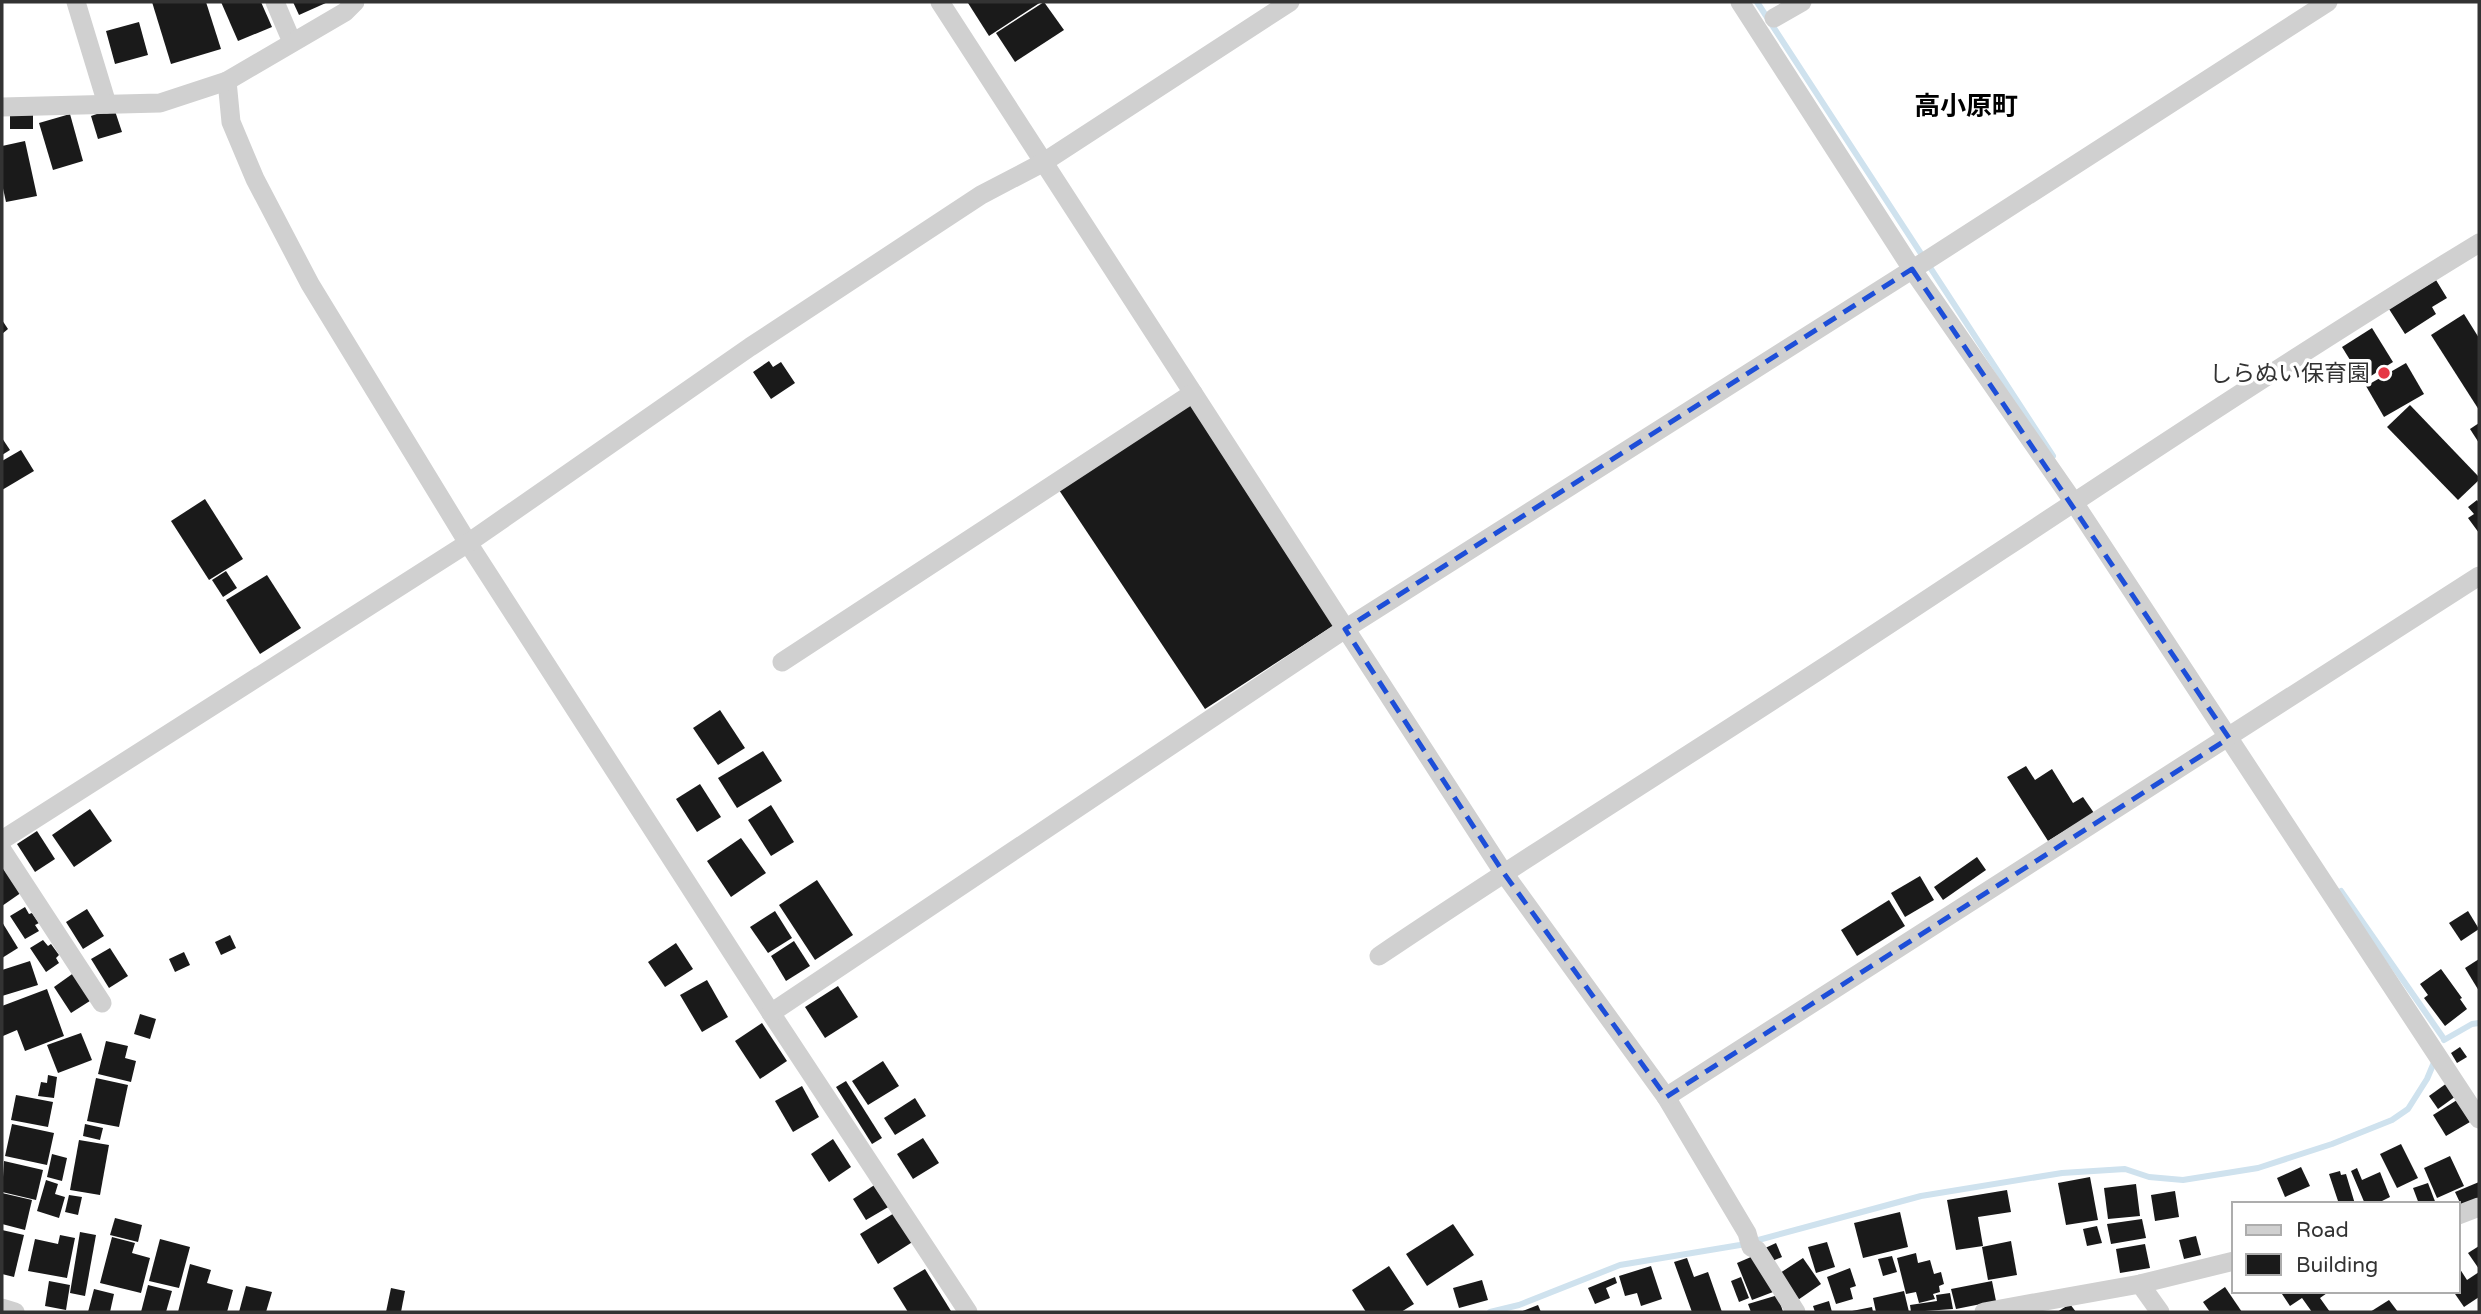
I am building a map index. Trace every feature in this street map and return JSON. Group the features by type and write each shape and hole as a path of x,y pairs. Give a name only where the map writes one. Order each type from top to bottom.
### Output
{"street":[{"path":"76,2 107,104"},
{"path":"275,2 292,42"},
{"path":"2,107 160,103 227,81 345,12 355,2"},
{"path":"940,2 1503,872 1666,1097 1749,1240 1796,1312"},
{"path":"2,840 468,543 750,346 981,195 1044,162 1290,2"},
{"path":"1740,2 2078,498 2234,735 2479,1119"},
{"path":"1774,19 1802,2"},
{"path":"771,1013 1345,629 2328,2"},
{"path":"227,81 231,122 261,191 310,284 468,543 771,1013 968,1312"},
{"path":"1379,956 1503,872 1624,797 2078,498 2479,243"},
{"path":"782,662 1193,393"},
{"path":"1666,1097 2479,576"},
{"path":"2,850 102,1003"},
{"path":"2460,1213 2479,1207"},
{"path":"1984,1312 2140,1284 2232,1261"},
{"path":"2140,1284 2160,1312"},
{"path":"2,1308 15,1312"}],"highlighted area":[{"path":"1912,269 2229,738 1666,1097 1503,872 1345,629"}],"building":[{"path":"152,2 206,2 221,49 171,64"},
{"path":"221,2 261,2 272,27 238,41"},
{"path":"293,2 328,2 299,15"},
{"path":"1041,2 989,36 968,3"},
{"path":"1044,2 1064,30 1015,62 996,33"},
{"path":"139,22 148,55 115,64 106,31"},
{"path":"114,108 122,132 98,139 91,116"},
{"path":"10,111 33,111 33,129 10,129"},
{"path":"70,114 83,161 53,170 39,123"},
{"path":"25,141 37,196 6,202 2,184 2,146"},
{"path":"2436,280 2447,298 2432,307 2436,314 2405,334 2389,309"},
{"path":"2464,314 2479,338 2479,410 2431,335"},
{"path":"2,320 8,329 2,334"},
{"path":"2372,328 2393,362 2363,381 2342,347"},
{"path":"769,361 773,367 781,362 795,383 771,399 753,372"},
{"path":"2406,363 2424,394 2384,417 2366,386"},
{"path":"1189,400 1336,624 1205,709 1057,487"},
{"path":"2410,405 2479,477 2458,500 2387,427"},
{"path":"2479,423 2479,443 2470,429"},
{"path":"2,438 10,450 2,455"},
{"path":"21,450 34,471 2,490 2,461"},
{"path":"205,499 243,559 209,580 171,521"},
{"path":"2477,500 2479,533 2468,518 2474,514 2468,507"},
{"path":"226,571 237,588 223,597 212,580"},
{"path":"267,575 301,628 260,654 226,600"},
{"path":"720,710 745,748 718,765 693,728"},
{"path":"763,751 782,781 737,808 718,778"},
{"path":"2026,766 2035,780 2052,769 2073,803 2083,797 2094,813 2048,841 2007,777"},
{"path":"700,784 721,817 697,832 676,799"},
{"path":"771,805 794,842 771,856 748,820"},
{"path":"90,809 112,841 74,867 52,835"},
{"path":"37,831 55,859 35,872 17,844"},
{"path":"741,838 766,873 731,897 707,861"},
{"path":"2,855 25,890 2,906"},
{"path":"1977,857 1986,870 1943,900 1934,887"},
{"path":"1920,876 1934,900 1905,917 1891,893"},
{"path":"817,880 853,935 815,960 779,905"},
{"path":"1889,900 1905,926 1857,956 1841,930"},
{"path":"25,907 39,923 35,925 39,931 25,939 10,916"},
{"path":"87,909 104,936 83,949 66,922"},
{"path":"775,911 792,938 768,953 750,927"},
{"path":"2468,911 2479,929 2461,941 2449,923"},
{"path":"2,922 18,948 2,958"},
{"path":"230,935 236,948 221,955 215,942"},
{"path":"43,940 48,946 51,944 59,955 56,958 59,963 46,972 30,948"},
{"path":"794,941 810,966 786,981 771,956"},
{"path":"676,943 693,969 665,987 648,962"},
{"path":"110,948 128,976 109,988 91,959"},
{"path":"184,952 190,965 175,972 169,959"},
{"path":"2479,959 2479,991 2465,968"},
{"path":"30,961 38,985 2,996 2,970"},
{"path":"2441,969 2467,1009 2445,1026 2424,998 2428,995 2420,984"},
{"path":"75,972 93,999 71,1013 54,987"},
{"path":"707,980 728,1017 702,1032 680,995"},
{"path":"838,986 858,1017 825,1038 805,1007"},
{"path":"47,989 64,1036 25,1051 17,1030 3,1036 2,1006"},
{"path":"140,1014 156,1019 150,1039 134,1034"},
{"path":"762,1023 787,1061 760,1079 735,1041"},
{"path":"81,1033 92,1060 58,1073 47,1045"},
{"path":"106,1041 128,1046 125,1058 136,1061 131,1082 98,1074"},
{"path":"2460,1047 2467,1057 2457,1063 2451,1053"},
{"path":"883,1061 899,1086 868,1105 852,1081"},
{"path":"48,1075 57,1077 54,1098 38,1096 41,1082 47,1083"},
{"path":"96,1078 128,1085 119,1127 87,1121"},
{"path":"846,1081 882,1138 872,1144 836,1087"},
{"path":"2447,1083 2456,1096 2438,1109 2429,1096"},
{"path":"802,1086 819,1117 793,1132 775,1101"},
{"path":"16,1095 53,1102 48,1127 11,1120"},
{"path":"915,1098 926,1116 895,1135 884,1118"},
{"path":"2457,1100 2470,1122 2446,1136 2433,1115"},
{"path":"12,1124 54,1133 47,1165 5,1156"},
{"path":"85,1124 103,1128 100,1140 83,1136"},
{"path":"923,1138 939,1163 913,1179 897,1154"},
{"path":"833,1139 851,1167 829,1182 811,1154"},
{"path":"79,1140 109,1145 100,1195 70,1190"},
{"path":"2401,1144 2418,1178 2397,1188 2380,1154"},
{"path":"52,1154 67,1158 62,1181 47,1177"},
{"path":"2450,1156 2464,1186 2437,1198 2424,1168"},
{"path":"4,1161 43,1170 36,1200 2,1192"},
{"path":"2301,1167 2310,1186 2285,1197 2277,1178"},
{"path":"2357,1168 2362,1180 2380,1172 2390,1197 2380,1202 2364,1202 2351,1171"},
{"path":"2340,1171 2341,1175 2346,1174 2354,1202 2338,1202 2329,1174"},
{"path":"2090,1177 2098,1220 2066,1225 2058,1183"},
{"path":"46,1180 58,1184 55,1194 65,1197 59,1218 37,1211"},
{"path":"2479,1182 2479,1200 2462,1207 2455,1192"},
{"path":"2428,1183 2435,1202 2418,1202 2413,1188"},
{"path":"876,1184 890,1206 866,1220 853,1199"},
{"path":"2136,1184 2140,1216 2108,1219 2104,1188"},
{"path":"2007,1190 2011,1212 1978,1217 1983,1246 1956,1250 1947,1200"},
{"path":"2175,1191 2179,1217 2155,1221 2151,1195"},
{"path":"2,1193 32,1200 25,1230 2,1224"},
{"path":"69,1195 82,1197 78,1215 65,1212"},
{"path":"896,1212 914,1241 878,1264 860,1234"},
{"path":"1900,1212 1908,1247 1863,1258 1854,1223"},
{"path":"115,1218 142,1225 138,1242 110,1235"},
{"path":"2142,1219 2146,1238 2111,1244 2107,1224"},
{"path":"1453,1224 1474,1255 1427,1286 1406,1254"},
{"path":"2097,1226 2102,1243 2087,1246 2083,1229"},
{"path":"2,1230 24,1235 14,1277 2,1274"},
{"path":"80,1232 96,1235 85,1296 70,1293"},
{"path":"60,1235 75,1238 67,1278 28,1271 35,1239 58,1244"},
{"path":"2196,1236 2201,1255 2184,1259 2179,1240"},
{"path":"112,1237 135,1243 132,1253 150,1258 141,1293 100,1283"},
{"path":"160,1239 190,1247 179,1288 149,1281"},
{"path":"2011,1241 2017,1275 1988,1280 1982,1247"},
{"path":"1827,1242 1835,1267 1816,1273 1808,1247"},
{"path":"1776,1243 1782,1257 1770,1262 1763,1249"},
{"path":"2145,1244 2150,1268 2120,1273 2116,1249"},
{"path":"2479,1246 2479,1269 2468,1253"},
{"path":"1916,1253 1918,1263 1930,1260 1934,1274 1941,1272 1944,1284 1939,1286 1940,1292 1933,1294 1935,1299 1919,1303 1916,1292 1906,1294 1897,1258"},
{"path":"1758,1254 1773,1292 1752,1300 1737,1263"},
{"path":"1892,1256 1897,1272 1883,1276 1878,1259"},
{"path":"1687,1258 1694,1277 1708,1272 1722,1312 1692,1312 1674,1262"},
{"path":"1803,1258 1821,1284 1795,1302 1777,1275"},
{"path":"190,1264 211,1270 207,1283 233,1290 227,1312 178,1312"},
{"path":"1389,1266 1414,1304 1401,1312 1366,1312 1352,1290"},
{"path":"1651,1266 1662,1299 1641,1306 1637,1293 1625,1296 1619,1276"},
{"path":"1850,1268 1856,1286 1850,1288 1853,1299 1836,1304 1827,1277"},
{"path":"925,1269 951,1311 908,1312 893,1288"},
{"path":"2460,1269 2467,1280 2479,1272 2479,1297 2464,1307 2454,1293 2460,1293"},
{"path":"1615,1277 1617,1283 1606,1288 1610,1298 1595,1304 1588,1288"},
{"path":"1741,1277 1749,1298 1739,1302 1731,1281"},
{"path":"1482,1280 1488,1300 1459,1308 1453,1288"},
{"path":"49,1281 70,1285 66,1310 45,1306"},
{"path":"1992,1281 1996,1301 1956,1309 1951,1289"},
{"path":"148,1285 172,1291 166,1312 141,1312"},
{"path":"246,1286 272,1292 266,1312 239,1312"},
{"path":"2225,1287 2242,1312 2210,1312 2203,1302"},
{"path":"391,1288 405,1291 401,1312 386,1312"},
{"path":"94,1289 114,1294 110,1312 88,1312"},
{"path":"1904,1291 1909,1312 1876,1312 1873,1298"},
{"path":"1950,1293 1953,1309 1911,1312 1910,1305 1937,1301 1936,1295"},
{"path":"2281,1293 2327,1293 2320,1298 2330,1312 2312,1312 2302,1298 2290,1306"},
{"path":"1778,1295 1783,1312 1751,1312 1748,1304"},
{"path":"2389,1300 2398,1312 2370,1312"},
{"path":"1829,1301 1832,1312 1815,1312 1813,1306"},
{"path":"2070,1304 2076,1312 2057,1312"},
{"path":"1538,1305 1541,1312 1520,1312"},
{"path":"1872,1307 1873,1312 1852,1312 1852,1311"}],"waterway":[{"path":"1757,2 2053,456"},
{"path":"2341,891 2444,1039"},
{"path":"2444,1040 2472,1024 2479,1023"},
{"path":"1490,1312 1519,1305 1620,1265 1740,1245 1921,1196 2062,1173 2125,1169 2149,1177 2183,1180 2258,1168 2332,1144 2392,1120 2408,1109 2427,1079 2435,1060"}],"place":[{"name":"しらぬい保育園","path":"2384,373"}],"district":[{"name":"高小原町","path":"1966,106"}]}
